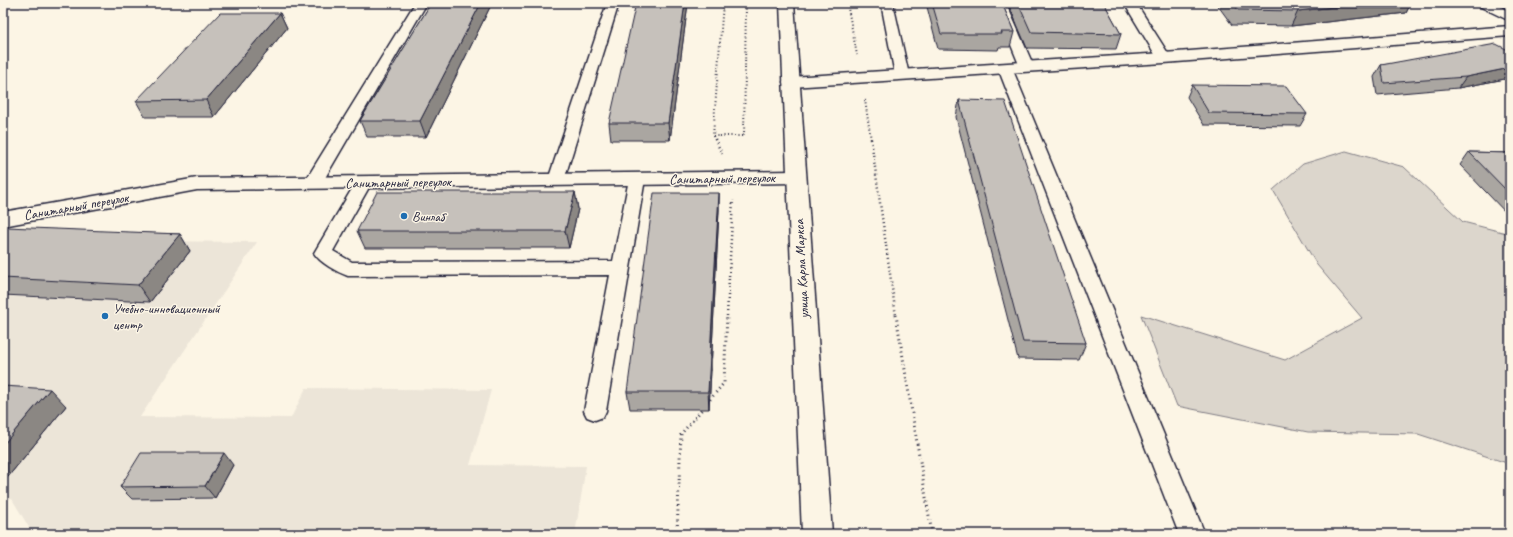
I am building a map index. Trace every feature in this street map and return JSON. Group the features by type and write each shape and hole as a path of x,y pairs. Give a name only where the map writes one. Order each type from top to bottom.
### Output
{"main road":[{"name":"улица Карла Маркса","path":"786,3 817,534"},
{"path":"790,82 1164,58 1510,31"},
{"name":"Санитарный переулок","path":"3,219 197,184 796,177"}],"lane":[{"path":"313,182 421,3"},
{"path":"556,180 613,3"},
{"path":"887,3 902,75"},
{"path":"1000,3 1027,67"},
{"path":"1130,3 1164,58"},
{"path":"1484,3 1510,16"},
{"path":"1005,68 1192,534"},
{"path":"595,411 637,179"},
{"path":"364,182 323,254 348,269 621,268"}],"path":[{"path":"677,534 681,434 724,383 734,178 713,136 723,3"},
{"path":"713,136 744,136 746,3"},
{"path":"847,3 862,77 901,348 932,534"}],"shaded area":[{"path":"1346,151 1404,167 1463,222 1510,234 1510,464 1418,434 1308,432 1177,406 1141,315 1285,360 1362,318 1317,265 1273,190 1303,164"},
{"name":"Учебно-инновационный центр","path":"8,240 257,242 140,417 291,418 306,388 491,390 470,465 586,466 575,534 33,534 12,499 3,498 3,244"}],"building":[{"path":"431,3 481,3 420,121 360,121"},
{"path":"636,3 685,3 668,123 609,123"},
{"path":"932,3 1002,3 1014,32 1001,32 1002,34 941,34"},
{"path":"1018,3 1104,3 1121,34 1031,32"},
{"path":"1233,3 1371,3 1298,11 1238,10"},
{"path":"220,13 280,13 206,100 136,101"},
{"path":"1496,44 1510,51 1510,68 1466,77 1384,83 1381,65"},
{"path":"1192,85 1286,86 1307,114 1209,113"},
{"path":"959,100 1005,101 1086,343 1023,342"},
{"path":"1469,152 1510,153 1510,194"},
{"path":"377,192 575,192 565,231 357,231"},
{"path":"654,193 719,193 708,392 627,392"},
{"path":"6,227 180,234 138,285 3,278 3,230"},
{"path":"3,386 50,389 3,445"},
{"path":"141,453 224,453 205,486 120,487"}],"place":[{"name":"Винлаб","path":"404,216"},
{"name":"Учебно-инновационный центр","path":"105,316"}]}
